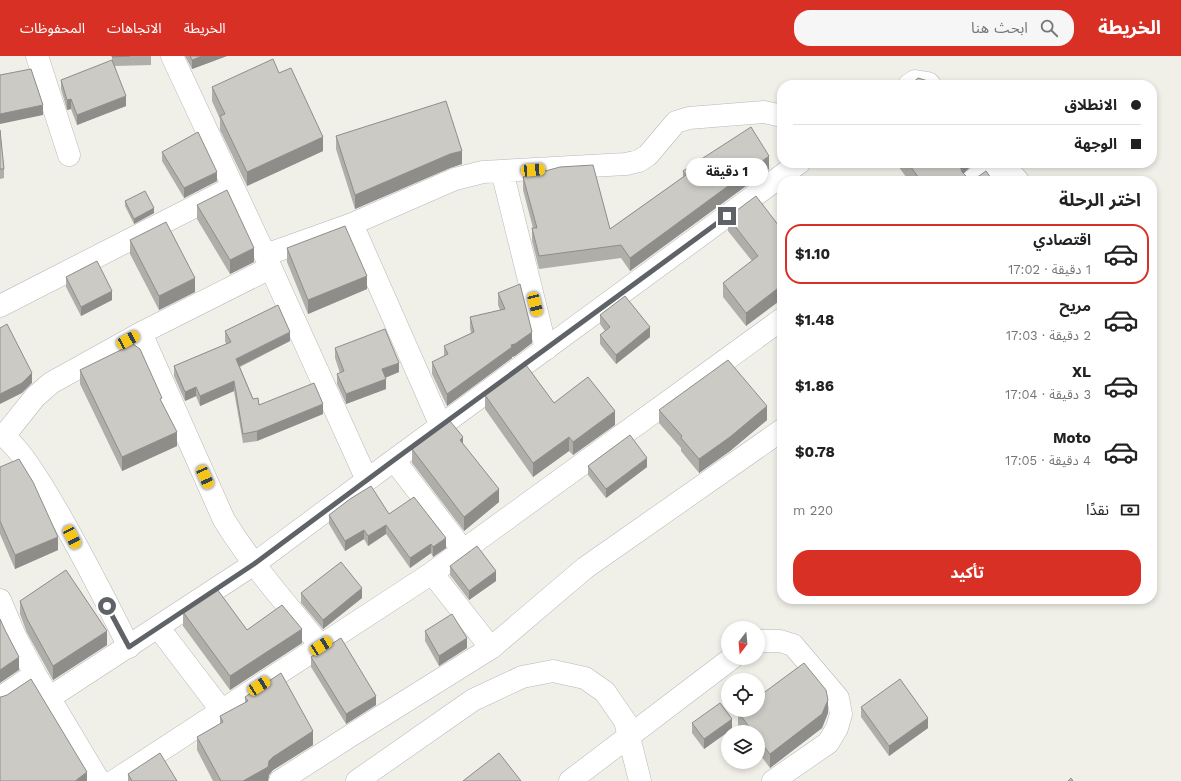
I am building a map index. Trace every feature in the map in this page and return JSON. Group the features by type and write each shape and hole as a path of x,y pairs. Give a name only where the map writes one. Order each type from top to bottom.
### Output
{"street":[{"path":"37,56 69,156"},
{"path":"172,56 268,261 366,480"},
{"path":"129,647 72,537 33,470 13,444 2,435 35,397 51,383 268,261 455,179 483,172 626,164 640,161 648,155 676,122 688,118 764,112 777,115"},
{"path":"781,176 792,168"},
{"path":"979,176 990,168"},
{"path":"1006,168 1014,176"},
{"path":"502,171 546,348"},
{"path":"49,698 254,564 366,480 777,179"},
{"path":"0,306 233,187"},
{"path":"352,224 441,426"},
{"path":"114,781 432,573 777,323"},
{"path":"140,333 224,520 254,564 321,646"},
{"path":"286,779 350,736 491,648 585,568 777,434"},
{"path":"394,460 463,550"},
{"path":"432,573 491,648"},
{"path":"0,600 16,638 35,674 99,781"},
{"path":"158,627 222,710"},
{"path":"765,641 780,641 793,645 838,698 841,714 837,728 828,743 773,781"},
{"path":"570,781 723,665"},
{"path":"357,781 473,700 522,677 553,671 585,678 605,692 626,721 640,781"},
{"path":"0,698 35,674"}],"building":[{"path":"190,56 202,56 192,60"},
{"path":"273,59 279,73 291,68 323,137 247,172 220,116 225,114 212,87"},
{"path":"112,60 126,96 77,115 71,99 67,100 61,80"},
{"path":"31,69 43,105 0,114 0,75"},
{"path":"446,101 462,151 450,154 355,195 336,136"},
{"path":"751,127 769,156 630,258 621,245 539,256 532,228 537,228 523,177 560,167 593,165 610,229 686,175 683,171"},
{"path":"0,130 4,169 0,169"},
{"path":"198,132 217,172 184,188 162,152"},
{"path":"912,168 961,168 966,176 917,176"},
{"path":"986,171 990,176 979,176"},
{"path":"227,190 254,248 230,260 197,205"},
{"path":"145,191 154,208 134,219 125,201"},
{"path":"756,196 777,223 777,289 746,313 723,283 758,256 728,217"},
{"path":"166,222 195,278 159,296 130,240"},
{"path":"345,226 367,276 308,300 287,248"},
{"path":"97,261 112,291 81,307 66,277"},
{"path":"520,284 532,332 515,344 511,345 512,347 447,394 432,362 448,354 444,346 474,332 470,317 505,309 498,293"},
{"path":"625,296 650,327 616,355 600,335 610,327 600,315"},
{"path":"278,305 290,332 236,359 253,399 258,398 259,405 314,383 323,404 257,431 243,434 234,381 200,396 196,387 185,392 174,366 231,342 225,331"},
{"path":"7,324 32,373 22,383 0,394 0,328"},
{"path":"385,329 399,363 382,369 386,379 346,394 337,374 344,371 335,348"},
{"path":"133,344 140,349 162,398 160,399 177,432 122,457 80,370"},
{"path":"728,360 767,406 730,437 699,459 681,438 682,436 659,410"},
{"path":"526,365 554,403 588,377 615,411 573,442 569,437 533,463 485,395"},
{"path":"450,421 463,437 460,440 499,489 464,517 412,449"},
{"path":"630,435 647,458 606,489 588,466"},
{"path":"19,459 33,482 58,537 15,555 0,521 0,467"},
{"path":"371,486 389,514 414,497 446,538 433,547 431,544 410,558 386,525 368,536 364,530 345,541 329,515 350,499"},
{"path":"477,546 496,571 469,591 450,566"},
{"path":"341,562 362,588 323,620 301,593"},
{"path":"66,570 107,631 53,666 27,619 20,601"},
{"path":"217,589 247,630 282,605 302,629 230,676 183,612"},
{"path":"452,614 467,638 439,656 425,631"},
{"path":"0,619 19,657 0,670"},
{"path":"341,638 376,696 346,714 311,657"},
{"path":"804,663 826,690 828,700 822,714 770,754 765,748 765,725 748,725 742,717 765,717 765,692"},
{"path":"281,673 313,731 273,757 269,761 268,767 243,781 221,781 197,737 223,722 220,716 248,701 245,697"},
{"path":"31,679 87,772 75,781 0,781 0,697 7,695"},
{"path":"900,679 928,718 889,746 861,707"},
{"path":"720,703 721,717 730,717 732,719 724,725 721,725 721,727 704,739 692,723"},
{"path":"160,753 177,781 132,781 128,774"},
{"path":"499,753 521,781 463,781"}],"route":[{"path":"107,606 129,647 254,564 727,216"}]}
